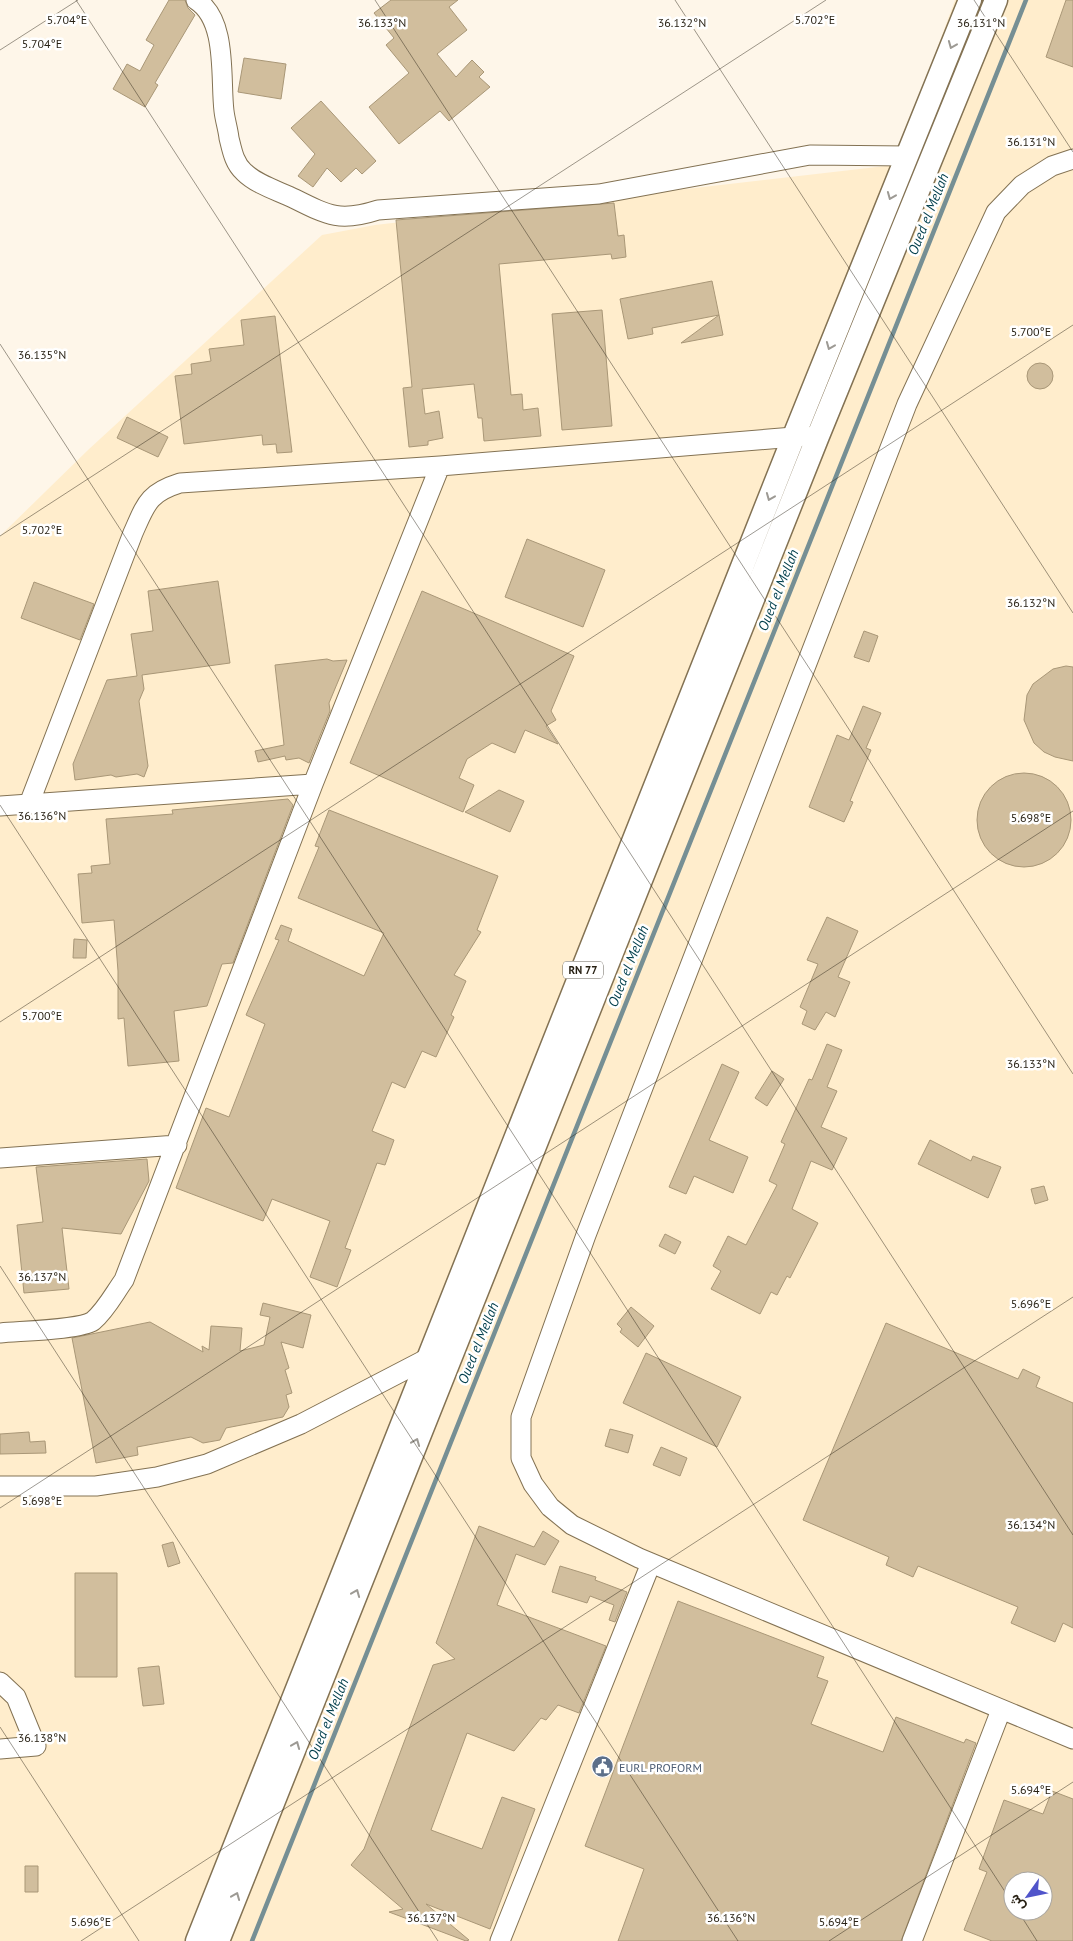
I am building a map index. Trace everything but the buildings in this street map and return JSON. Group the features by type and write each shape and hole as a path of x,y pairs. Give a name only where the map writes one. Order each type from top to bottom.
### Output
{"main road":[{"name":"RN 77","path":"197,1941 794,436 970,0"},
{"name":"RN 77","path":"218,1941 818,436 996,0"}],"street":[{"path":"196,0 212,18 219,40 224,112 233,157 244,172 259,182 316,210 338,216 356,217 378,210 599,194 810,155 907,156"},
{"path":"1073,159 1052,166 1022,185 996,212 907,404 586,1235 521,1417 521,1458 532,1484 550,1507 572,1525 652,1563 1073,1739"},
{"path":"29,804 133,533 145,505 161,489 180,483 440,466 794,436 818,436"},
{"path":"0,1332 72,1327 91,1322 104,1308 124,1280 313,784 440,466"},
{"path":"0,806 313,784"},
{"path":"0,1158 177,1145"},
{"path":"0,1486 96,1486 156,1477 207,1464 302,1424 430,1357"},
{"path":"500,1941 652,1563"},
{"path":"0,1682 16,1697 36,1746 0,1749"},
{"path":"912,1941 1001,1710"}],"shaded area":[{"path":"955,0 1073,0 1073,1941 0,1941 0,536 88,450 322,235 375,225 894,165"}],"waterway":[{"name":"Oued el Mellah","path":"252,1941 1026,0"}],"place":[{"name":"EURL PROFORM","path":"603,1767"}]}
